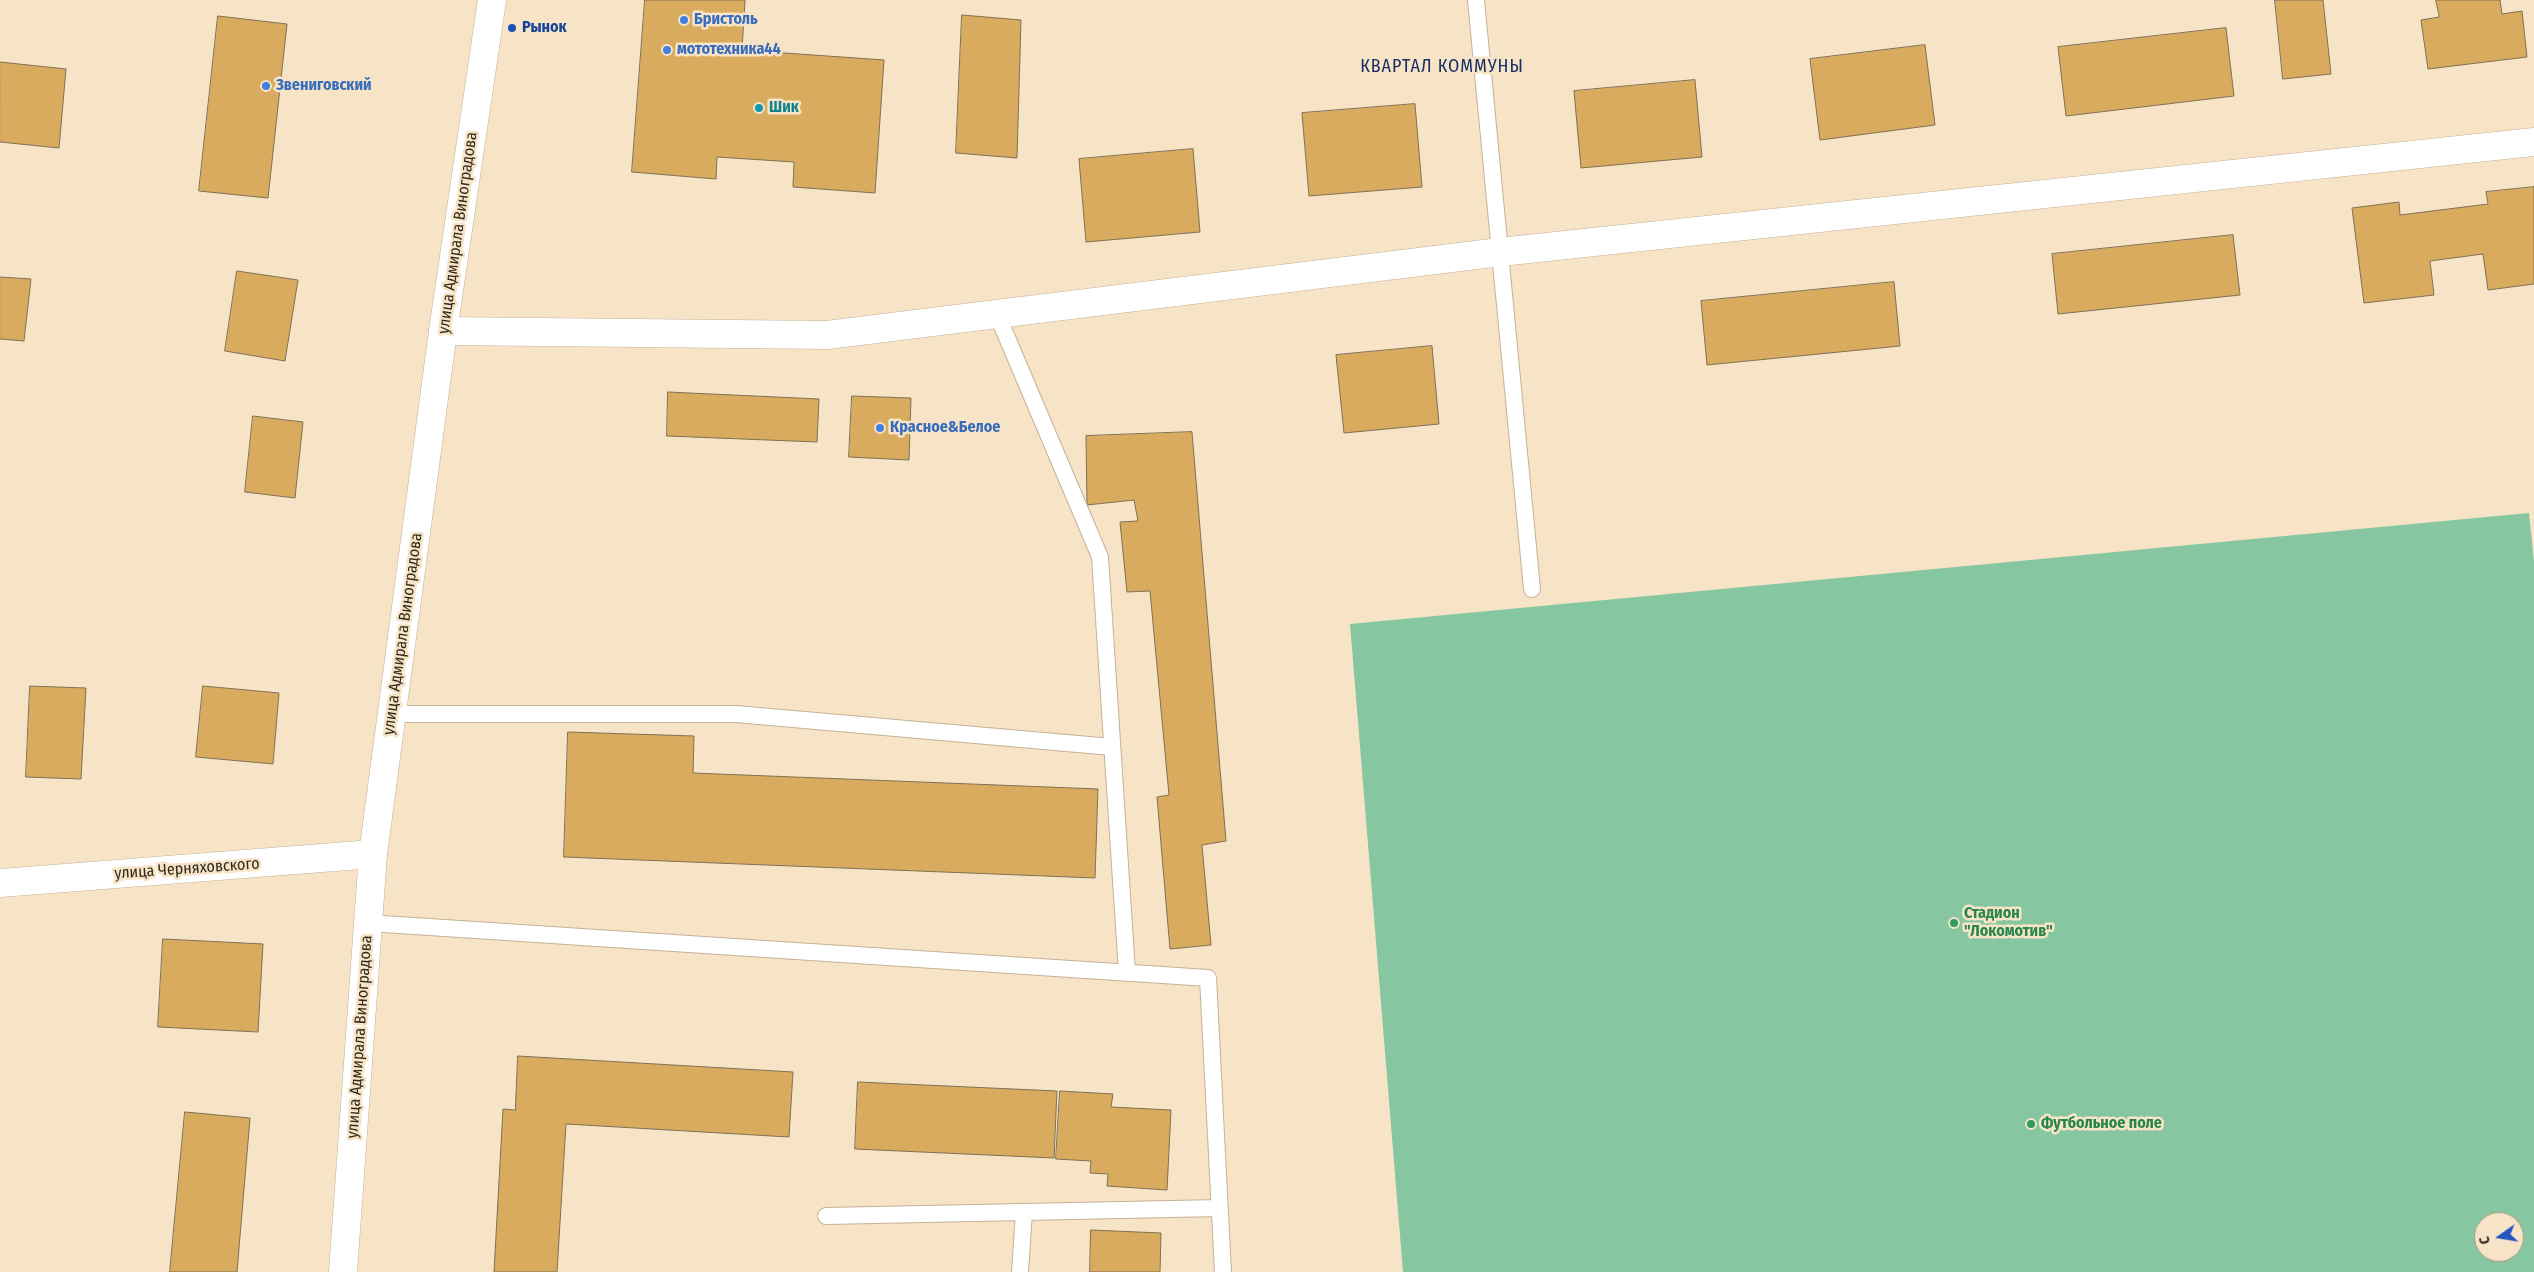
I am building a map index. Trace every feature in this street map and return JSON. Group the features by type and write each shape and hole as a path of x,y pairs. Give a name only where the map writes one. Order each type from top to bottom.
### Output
{"street":[{"name":"улица Адмирала Виноградова","path":"343,1272 373,854 443,331 492,0"},
{"path":"443,331 827,335 1500,252 2534,142"},
{"name":"улица Черняховского","path":"0,883 373,854"}],"lane":[{"path":"1476,0 1532,589"},
{"path":"997,314 1100,557 1127,973"},
{"path":"392,714 736,714 1112,747"},
{"path":"368,924 1208,978 1223,1272"},
{"path":"826,1216 1220,1208"},
{"path":"1020,1272 1024,1212"}],"green space":[{"name":"Стадион \"Локомотив\"","path":"2529,513 2534,562 2534,1272 1403,1272 1350,624"}],"building":[{"name":"Шик","path":"645,0 745,0 742,50 884,60 875,193 793,187 794,162 717,157 716,179 632,172"},
{"path":"2275,0 2323,0 2331,74 2283,79"},
{"path":"2436,0 2500,0 2502,14 2522,11 2527,57 2428,69 2421,20 2439,17"},
{"path":"962,15 1021,20 1017,158 956,153"},
{"path":"218,16 287,24 268,198 199,191"},
{"path":"2226,28 2234,96 2066,116 2058,47"},
{"path":"1925,45 1935,125 1820,140 1810,59"},
{"path":"0,62 66,69 59,148 0,142"},
{"path":"1695,80 1702,157 1581,168 1574,91"},
{"path":"1415,104 1422,187 1309,196 1302,113"},
{"path":"1193,149 1200,232 1086,242 1079,159"},
{"path":"2534,187 2534,284 2488,290 2483,254 2430,261 2434,295 2364,303 2352,208 2399,202 2400,215 2488,204 2486,192"},
{"path":"2233,235 2240,295 2058,314 2052,254"},
{"path":"237,271 298,280 285,361 225,351"},
{"path":"0,277 31,279 24,341 0,339"},
{"path":"1894,282 1900,346 1707,365 1701,301"},
{"path":"1432,346 1439,424 1344,433 1336,355"},
{"path":"668,392 819,399 817,442 667,436"},
{"name":"Красное&Белое","path":"852,396 911,398 909,460 849,457"},
{"path":"253,416 303,422 295,498 245,492"},
{"path":"1192,432 1226,841 1202,845 1211,945 1170,949 1157,797 1169,795 1150,591 1127,592 1120,522 1138,521 1134,500 1087,505 1086,436"},
{"path":"30,686 86,688 81,779 26,777"},
{"path":"203,686 279,693 273,764 196,757"},
{"path":"568,732 694,736 693,773 1098,789 1095,878 564,857"},
{"path":"163,939 263,944 258,1032 158,1027"},
{"path":"518,1056 793,1072 789,1137 566,1124 557,1272 494,1272 503,1109 515,1110"},
{"path":"858,1082 1057,1091 1054,1158 855,1149"},
{"path":"1060,1091 1113,1094 1111,1107 1171,1110 1167,1190 1107,1186 1108,1174 1090,1173 1091,1161 1056,1159"},
{"path":"185,1112 250,1118 237,1272 170,1272"},
{"path":"1091,1230 1161,1233 1160,1272 1090,1272"}],"place":[{"name":"Бристоль","path":"684,20"},
{"name":"Рынок","path":"512,28"},
{"name":"мототехника44","path":"667,50"},
{"name":"Звениговский","path":"266,86"},
{"name":"Шик","path":"759,108"},
{"name":"Красное&Белое","path":"880,428"},
{"name":"Стадион \"Локомотив\"","path":"1954,923"},
{"name":"Футбольное поле","path":"2031,1124"}],"district":[{"name":"КВАРТАЛ КОММУНЫ","path":"1442,67"}]}
